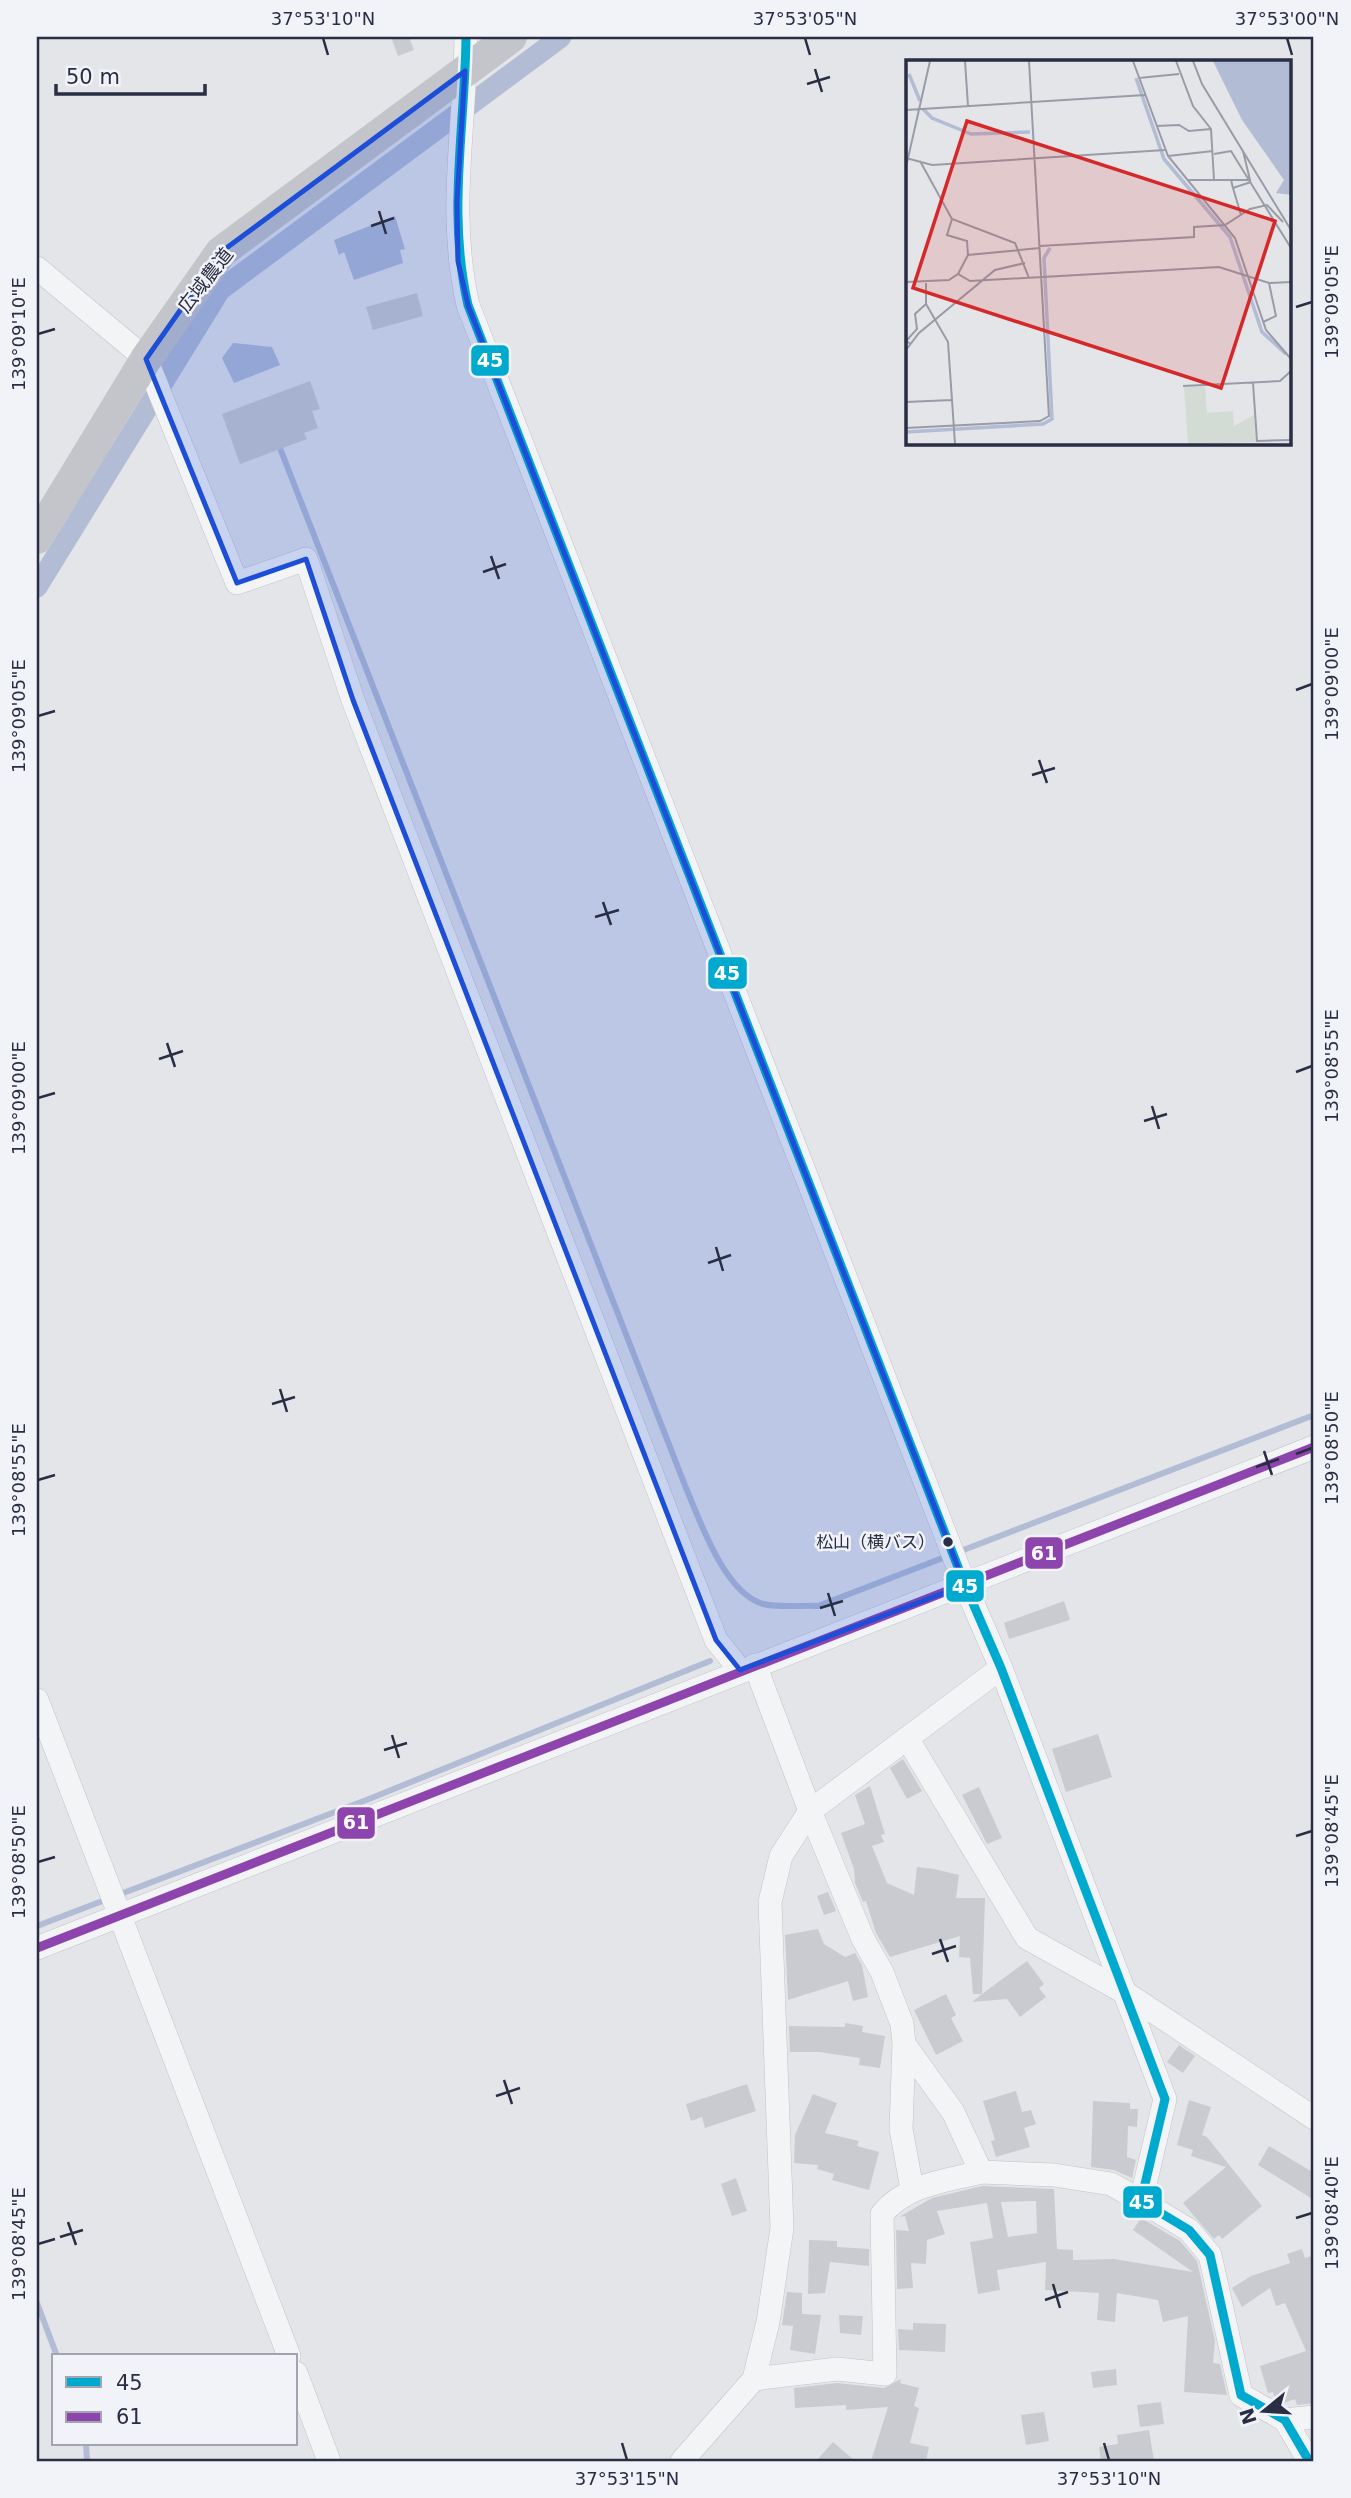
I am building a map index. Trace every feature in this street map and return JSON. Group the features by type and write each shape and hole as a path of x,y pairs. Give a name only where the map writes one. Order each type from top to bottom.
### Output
{"street":[{"path":"466,37 457,202 458,261 468,304 965,1585 1001,1668 1165,2099 1141,2201"},
{"name":"広域農道","path":"37,538 146,359 222,252 511,37"},
{"path":"37,268 146,359 237,583 306,559 358,713 716,1640 748,1667 863,1939 882,1972 902,2024 904,2044 901,2129 912,2189"},
{"path":"37,1948 1314,1447"},
{"path":"682,2461 754,2379 768,2322 782,2228 770,1902 781,1856 810,1811 1001,1668"},
{"path":"37,1700 122,1914 288,2354"},
{"path":"907,1738 1027,1938 1124,1992 1314,2118"},
{"path":"904,2044 953,2112 981,2172"},
{"path":"754,2379 837,2369 885,2374 882,2214 893,2200 912,2189 981,2172 1054,2175 1111,2184 1189,2230 1210,2255 1241,2395 1286,2420 1309,2461"},
{"path":"298,2378 329,2461"},
{"path":"1286,2420 1314,2417"}],"highlighted area":[{"path":"465,71 457,202 458,261 468,305 965,1585 740,1670 716,1640 353,700 306,559 237,583 146,359 221,252"}],"water":[{"path":"395,216 405,249 400,250 403,263 354,280 344,252 339,255 334,240"},
{"path":"233,343 272,347 280,365 234,383 222,358"}],"building":[{"path":"391,37 409,37 414,50 398,56"},
{"path":"417,293 423,316 373,330 366,307"},
{"path":"310,381 320,409 312,411 318,428 304,433 307,439 240,464 222,414"},
{"path":"1064,1601 1070,1620 1009,1639 1004,1623"},
{"path":"1098,1734 1112,1777 1066,1792 1052,1749"},
{"path":"903,1759 922,1791 907,1799 890,1768"},
{"path":"870,1786 885,1834 881,1835 884,1842 872,1846 887,1883 914,1895 917,1867 934,1869 959,1875 956,1898 985,1898 982,1994 973,1994 970,1958 959,1957 960,1936 890,1957 876,1933 866,1901 863,1902 855,1883 854,1869 841,1833 865,1824 855,1795"},
{"path":"979,1787 1002,1838 987,1844 962,1795"},
{"path":"828,1892 836,1911 824,1915 817,1896"},
{"path":"818,1929 824,1944 845,1957 855,1953 862,1965 868,1997 853,2001 848,1981 788,2000 785,1935"},
{"path":"1027,1961 1044,1984 1039,1988 1046,1997 1020,2017 1007,1999 972,2002"},
{"path":"946,1994 956,2015 951,2018 963,2041 936,2055 914,2010"},
{"path":"845,2023 863,2026 862,2032 885,2036 880,2068 859,2065 860,2058 819,2052 790,2052 789,2026 845,2027"},
{"path":"1179,2045 1195,2056 1183,2073 1167,2062"},
{"path":"747,2084 756,2111 705,2128 702,2117 691,2121 686,2104"},
{"path":"1016,2091 1022,2112 1031,2110 1036,2124 1024,2128 1030,2147 996,2157 991,2141 995,2140 983,2101"},
{"path":"813,2094 837,2103 825,2133 859,2141 857,2146 879,2152 869,2190 832,2180 834,2174 817,2169 818,2165 794,2163 795,2135"},
{"path":"1189,2100 1211,2107 1202,2135 1207,2137 1262,2206 1222,2239 1219,2235 1214,2239 1183,2203 1226,2167 1191,2156 1193,2150 1177,2145"},
{"path":"1093,2101 1130,2103 1130,2109 1138,2109 1137,2127 1128,2126 1127,2157 1136,2160 1132,2178 1114,2170 1091,2167"},
{"path":"1269,2146 1314,2173 1314,2200 1258,2165"},
{"path":"736,2178 747,2211 732,2216 721,2184"},
{"path":"982,2186 1054,2189 1057,2249 1073,2250 1073,2260 1114,2259 1193,2272 1133,2230 1141,2218 1180,2241 1197,2261 1215,2341 1213,2363 1220,2364 1227,2395 1184,2392 1188,2316 1163,2322 1158,2300 1117,2293 1115,2322 1097,2320 1099,2293 1045,2290 1046,2262 997,2270 1000,2290 978,2294 970,2242 993,2238 987,2203 937,2211 945,2234 927,2240 926,2264 911,2263 913,2288 897,2289 896,2230 909,2231 905,2216 899,2217 932,2198","holes":["1036,2201 1037,2233 1008,2237 1001,2202"]},
{"path":"809,2240 837,2241 837,2247 869,2249 869,2266 830,2262 825,2293 808,2294"},
{"path":"1302,2249 1305,2258 1314,2255 1314,2403 1297,2405 1295,2399 1284,2403 1275,2398 1273,2392 1268,2393 1260,2366 1306,2351 1285,2303 1276,2306 1270,2288 1242,2307 1232,2288 1251,2276 1290,2263 1287,2254"},
{"path":"787,2292 802,2293 802,2314 821,2315 815,2354 790,2350 793,2326 782,2325"},
{"path":"839,2315 863,2316 861,2335 840,2333"},
{"path":"913,2323 946,2324 945,2352 899,2350 898,2329 913,2330"},
{"path":"1116,2369 1117,2385 1093,2388 1091,2372"},
{"path":"901,2379 900,2383 919,2388 914,2406 919,2408 910,2443 929,2447 926,2461 871,2461 888,2407 846,2410 846,2405 795,2408 794,2388 837,2383 884,2388"},
{"path":"1161,2402 1164,2424 1140,2427 1137,2405"},
{"path":"1044,2412 1049,2441 1026,2445 1021,2415"},
{"path":"1149,2430 1154,2461 1101,2461 1099,2447 1118,2444 1117,2435"},
{"path":"833,2442 855,2461 816,2461"}],"waterway":[{"path":"37,587 220,290 561,37"},
{"path":"278,443 686,1488 716,1555 737,1586 749,1597 763,1604 818,1606 1314,1415"},
{"path":"37,1926 369,1799 710,1661"},
{"path":"37,2303 56,2354"},
{"path":"86,2446 87,2461"}],"transit line":[{"name":"45","path":"466,37 458,204 462,271 468,305 965,1585 1001,1668 1165,2099 1141,2201 1189,2230 1210,2255 1241,2395 1285,2420 1309,2461"},
{"name":"61","path":"37,1948 1314,1447"}],"place":[{"name":"松山（横バス）","path":"948,1542"}]}
